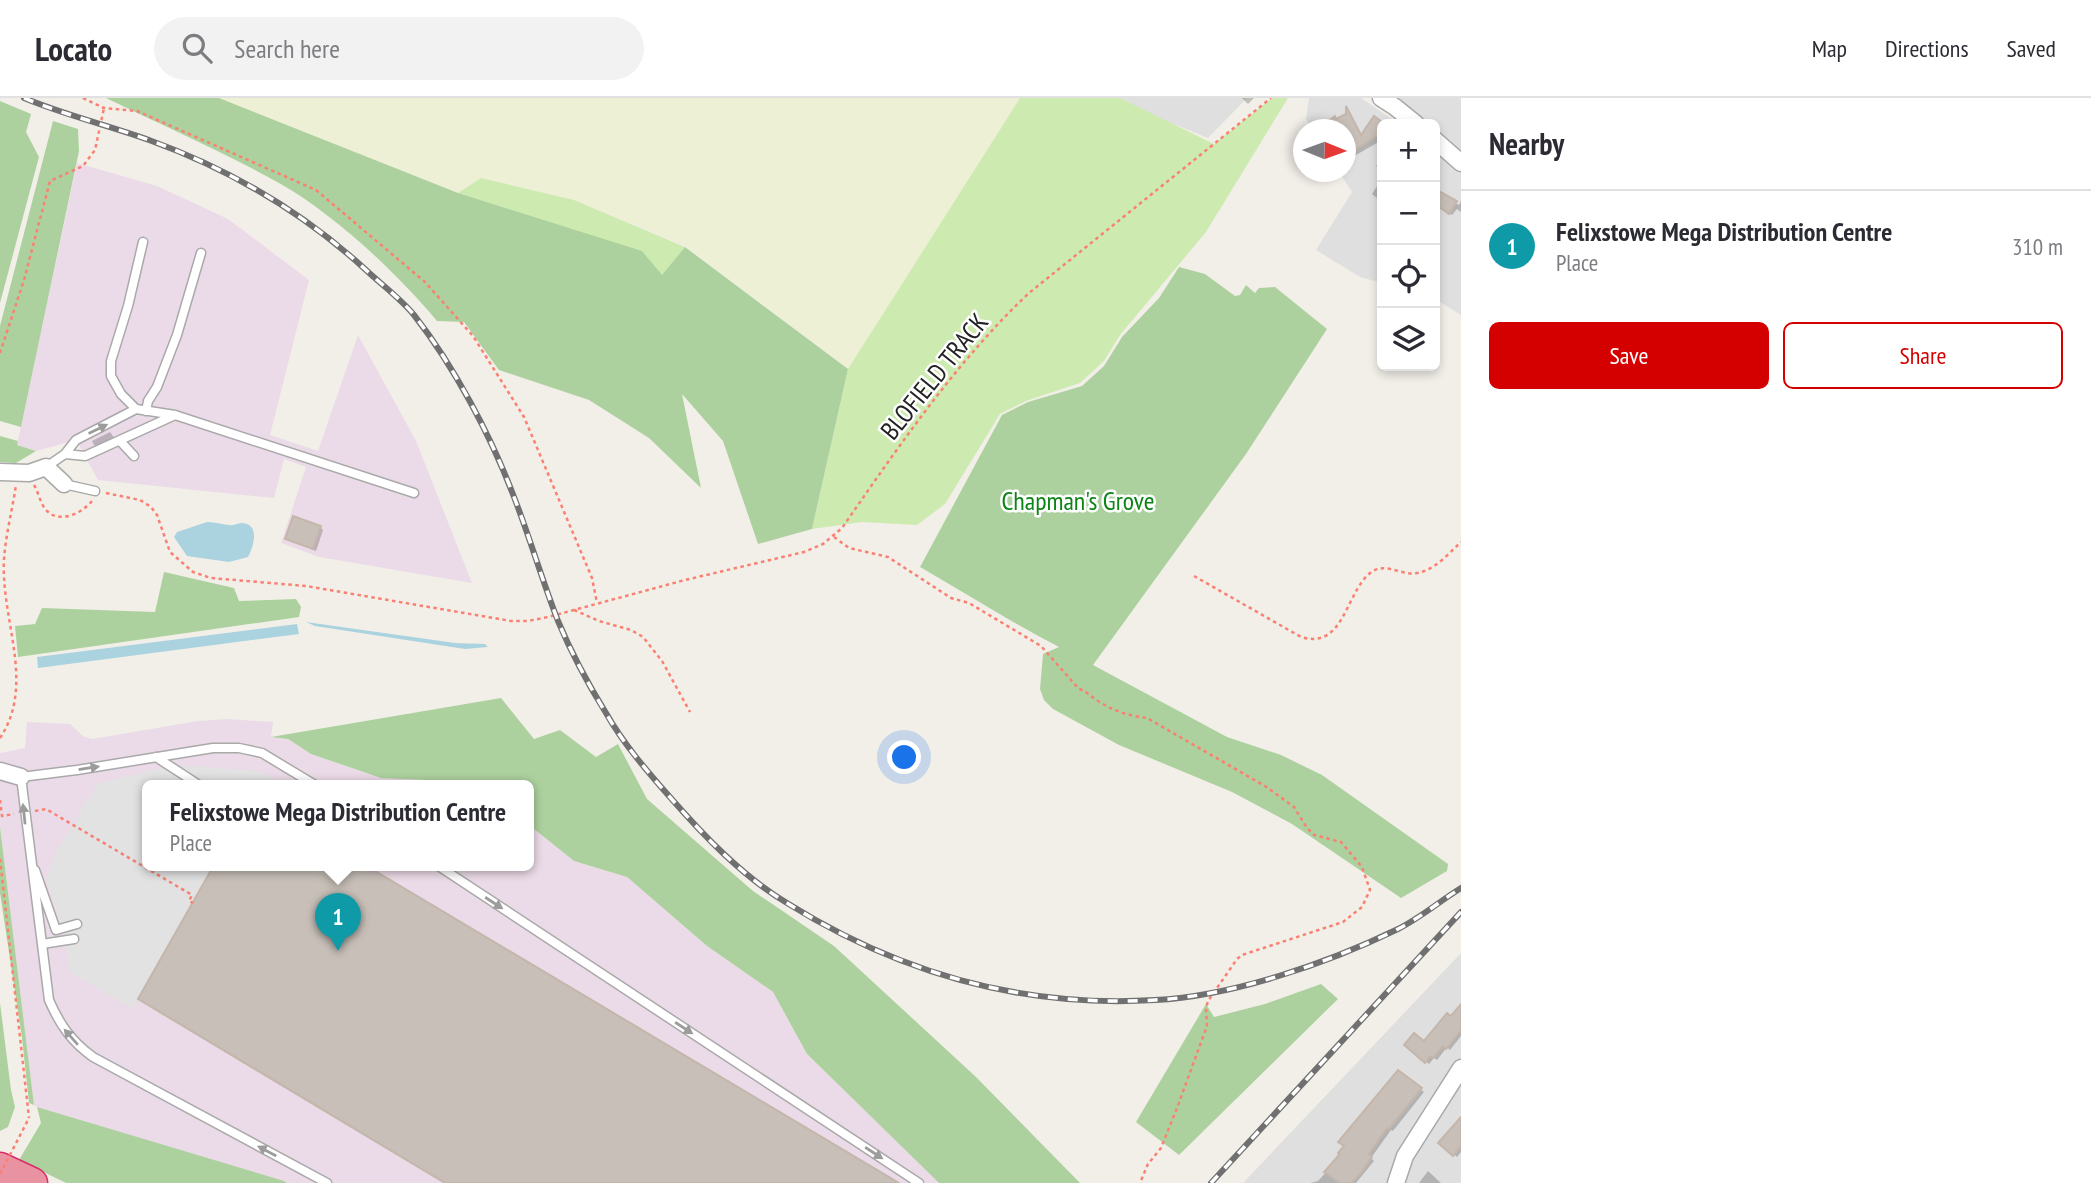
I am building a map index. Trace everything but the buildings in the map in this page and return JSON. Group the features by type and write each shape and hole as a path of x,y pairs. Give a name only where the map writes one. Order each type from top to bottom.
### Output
{"highway":[{"path":"0,1168 32,1183"}],"street":[{"path":"1381,98 1409,119"},
{"path":"1440,144 1461,163"},
{"path":"0,472 29,473 47,467 64,484"},
{"path":"0,771 21,777"},
{"path":"1396,1183 1405,1156 1461,1068"}],"lane":[{"path":"144,242 111,361 111,376 121,394 136,409 175,415 414,492"},
{"path":"146,411 177,335 201,253"},
{"path":"47,467 65,454 76,440 136,409"},
{"path":"65,454 85,456 121,442 175,415"},
{"path":"121,442 134,456"},
{"path":"64,484 95,491"},
{"path":"307,780 262,753 239,748 213,748 21,777 49,1000 64,1031 93,1057 327,1183"},
{"path":"156,757 191,780"},
{"path":"29,850 56,930 77,924"},
{"path":"446,871 919,1183"},
{"path":"42,944 74,939"}],"path":[{"path":"83,98 104,108 137,111 316,190 425,282 473,336 524,417 592,578 597,603"},
{"name":"BLOFIELD TRACK","path":"95,491 140,500 151,507 157,515 170,552 193,572 211,578 306,586 511,621 528,621 804,552 834,537 953,376 1009,312 1271,98"},
{"path":"0,353 24,280 50,181 83,166 95,150 104,108"},
{"path":"0,738 8,726 16,699 16,665 3,572 16,482"},
{"path":"29,483 36,486 45,509 64,517 86,508 95,491"},
{"path":"834,537 849,548 888,557 951,598 969,603 1041,646 1079,689 1127,716 1147,718 1265,786 1294,807 1314,835 1341,842 1362,867 1370,890 1362,907 1343,922 1242,955 1237,959 1208,1001 1207,1026 1177,1108 1161,1148 1148,1164 1140,1183"},
{"path":"1194,576 1301,637 1314,640 1321,639 1336,627 1365,578 1372,572 1386,568 1419,573 1436,565 1461,542"},
{"path":"574,610 643,636 662,662 690,712"},
{"path":"0,800 2,816 46,809 142,866"},
{"path":"0,859 29,1118 0,1174"},
{"path":"151,871 192,895 189,901 193,903"}],"shaded area":[{"path":"1120,98 1247,98 1208,138 1149,114"},
{"path":"1309,98 1361,98 1392,119 1377,119 1377,282 1360,277 1316,250 1352,192 1346,182 1356,182 1356,119 1306,119"},
{"path":"1388,98 1461,98 1461,152 1440,136 1440,119 1417,119"},
{"path":"1440,155 1461,172 1461,315 1440,302"},
{"path":"77,163 157,186 228,219 309,280 270,435 318,451 358,335 416,441 472,583 319,557 281,543 306,467 284,459 274,498 98,480 76,440 36,451 17,445"},
{"path":"227,719 273,722 271,737 288,739 311,754 381,778 428,780 142,780 142,871 534,871 534,829 574,861 627,877 707,946 773,992 807,1054 939,1183 287,1183 37,1107 34,1105 0,827 0,753 25,748 27,722 70,724 83,736 92,739 198,721"},
{"path":"196,766 263,772 276,780 142,780 142,871 211,871 133,1009 70,972 64,935 46,878 57,851 97,784 159,769"},
{"path":"1461,953 1461,1183 1243,1183"}],"green space":[{"path":"106,98 219,98 458,193 642,251 662,275 685,247 848,369 812,529 758,544 723,441 682,394 701,488 649,438 589,400 499,370 464,322 437,321 403,283 363,245 300,196 236,161"},
{"path":"217,98 1020,98 848,369 685,246 574,200 481,178 458,193"},
{"path":"1020,98 1120,98 1214,144 1272,98 1288,98 1206,232 1120,335 1104,361 1080,383 1026,401 1000,414 945,504 917,525 862,522 812,529 848,369"},
{"path":"0,101 31,114 26,132 39,157 0,303"},
{"path":"53,121 78,129 79,151 21,427 0,421 0,326"},
{"path":"481,178 574,200 685,247 662,276 458,193"},
{"name":"Chapman's Grove","path":"1179,267 1205,274 1235,296 1240,295 1246,285 1255,293 1259,288 1275,287 1327,329 1246,454 1093,665 1227,737 1281,755 1322,775 1448,864 1447,871 1401,898 1292,824 1232,792 1119,745 1053,709 1044,700 1040,689 1043,654 1059,647 920,567 1002,415 1028,402 1082,386 1104,366 1122,337 1159,298"},
{"path":"0,436 18,441 17,445 36,451 16,463 0,462"},
{"path":"164,572 234,588 239,601 296,599 301,607 299,617 18,657 15,626 35,624 42,608 155,612"},
{"path":"501,698 534,739 560,730 596,757 618,744 647,799 753,891 834,946 976,1077 1080,1183 939,1183 807,1054 773,992 707,946 627,877 574,861 534,829 534,780 381,778 311,754 288,739 271,737"},
{"path":"0,827 34,1105 29,1103 0,893"},
{"path":"1321,984 1338,999 1179,1155 1136,1122 1206,1004 1214,1017 1265,1004"},
{"path":"0,1003 15,1107 8,1127 0,1131"},
{"path":"37,1107 287,1183 66,1183 19,1160 41,1123"}],"water":[{"path":"207,522 232,525 242,523 252,527 254,537 248,557 229,562 187,556 174,537 177,532"},
{"path":"306,622 455,643 485,644 488,647 465,649 315,626"},
{"path":"297,624 299,634 38,668 37,657"}],"railway":[{"path":"24,98 149,140 208,164 264,194 317,229 409,309 443,356 483,426 514,497 563,633 586,679 620,735 660,786 724,854 770,892 830,928 918,967 964,981 1058,998 1155,1000 1248,985 1311,965 1398,929 1461,888"},
{"path":"1211,1183 1461,912"}],"place":[{"name":"Felixstowe Mega Distribution Centre","path":"338,951"}]}
